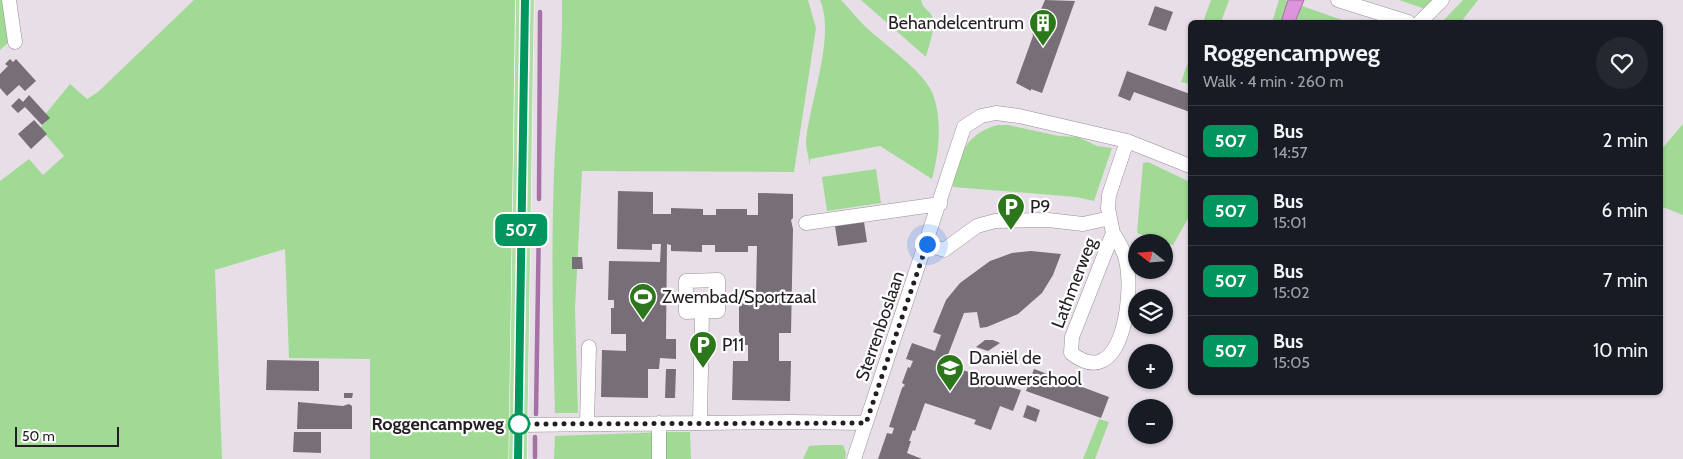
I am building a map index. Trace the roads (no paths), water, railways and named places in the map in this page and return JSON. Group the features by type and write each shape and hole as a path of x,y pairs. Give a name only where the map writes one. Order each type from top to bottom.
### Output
{"main road":[{"path":"518,459 525,0"}],"street":[{"path":"9,0 15,42"},
{"path":"1338,0 1402,20"},
{"path":"1422,20 1442,0"},
{"name":"Sterrenboslaan","path":"854,459 927,244 964,127 981,116 996,113 1019,116 1127,141"},
{"path":"1127,141 1188,165"},
{"name":"Lathmerweg","path":"1113,233 1072,337 1071,352 1089,363 1101,362 1110,357 1118,343 1128,301 1127,264 1113,233 1109,195 1127,141"},
{"path":"806,223 940,204"},
{"name":"Lathmerweg","path":"927,244 944,250 976,226 995,220 1048,220 1083,224 1110,218"},
{"path":"700,423 702,311"},
{"path":"587,423 589,347"},
{"path":"519,425 587,423 866,423"},
{"path":"659,459 660,423"}],"waterway":[{"path":"539,199 540,12"},
{"path":"536,414 539,219"},
{"path":"535,437 535,457"}],"place":[{"name":"Behandelcentrum","path":"1043,47"},
{"name":"P9","path":"1011,231"},
{"name":"Zwembad/Sportzaal","path":"643,321"},
{"name":"P11","path":"703,369"},
{"name":"Daniël de Brouwerschool","path":"950,392"},
{"name":"Roggencampweg","path":"519,424"}]}
